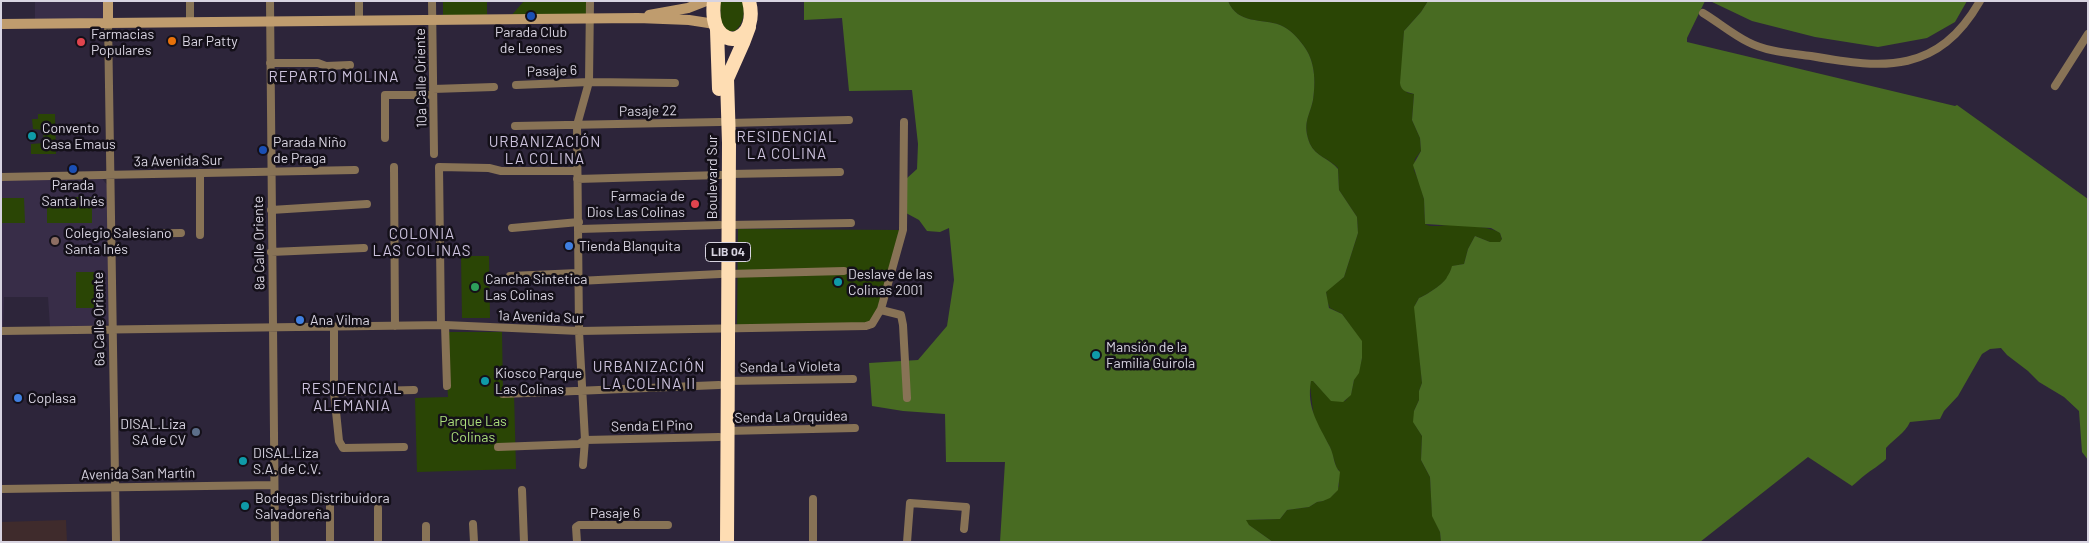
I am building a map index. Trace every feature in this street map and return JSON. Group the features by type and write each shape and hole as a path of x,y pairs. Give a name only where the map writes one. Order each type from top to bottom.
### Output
{"highway":[{"name":"LIB 04","path":"714,1 713,15 716,27"},
{"name":"LIB 04","path":"749,1 751,9 749,27"},
{"path":"716,27 721,35 733,39 744,34 749,27"},
{"name":"Boulevard Sur","path":"716,27 724,123 723,434 727,542"},
{"name":"Boulevard Sur","path":"724,123 727,79 749,27"},
{"name":"Boulevard Sur","path":"718,542 723,434"}],"street":[{"name":"6a Calle Oriente","path":"108,1 116,542"},
{"path":"190,1 190,21"},
{"name":"8a Calle Oriente","path":"270,1 275,542"},
{"path":"359,1 359,20"},
{"name":"10a Calle Oriente","path":"432,1 434,154"},
{"path":"583,465 585,440 579,331 577,125 589,82 590,1"},
{"path":"638,18 688,8 706,1"},
{"path":"1703,13 1748,42 1766,49 1860,64 1885,64 1913,60 1933,52 1951,40 1968,22 1980,1"},
{"path":"1,24 638,18 689,20 716,27"},
{"path":"2054,86 2088,34"},
{"path":"270,63 318,63 326,66 350,65"},
{"name":"Pasaje 6","path":"516,85 589,82 675,83"},
{"path":"385,138 385,95 494,87"},
{"name":"Pasaje 22","path":"515,126 848,120"},
{"path":"904,122 904,225 881,310 901,315 904,325 907,398"},
{"path":"394,167 395,326"},
{"path":"447,386 443,325 439,167 488,168 501,171 577,175 725,175 840,172"},
{"name":"3a Avenida Sur","path":"1,177 355,170"},
{"path":"200,173 200,235"},
{"path":"271,210 367,204"},
{"path":"512,228 579,225 724,225 851,222"},
{"path":"112,234 181,233"},
{"path":"272,252 364,248"},
{"path":"510,276 578,277 844,271"},
{"name":"1a Avenida Sur","path":"1,331 443,325 579,331 866,326 872,324 881,310"},
{"path":"334,327 334,392 339,441 343,448 404,446"},
{"name":"Senda La Violeta","path":"503,394 582,392 723,383 853,379"},
{"path":"334,392 414,390"},
{"name":"Senda La Orquidea","path":"723,434 855,428"},
{"name":"Senda El Pino","path":"498,447 579,444 585,440 723,434"},
{"name":"Avenida San Martín","path":"1,489 274,485"},
{"path":"522,490 524,542"},
{"path":"813,499 813,542"},
{"path":"330,503 330,542"},
{"path":"907,542 910,503 966,507 964,529"},
{"path":"378,508 378,542"},
{"path":"474,524 474,542"},
{"name":"Pasaje 6","path":"577,542 576,528 579,525 668,525"},
{"path":"426,526 426,542"}],"shaded area":[{"path":"35,1 105,1 105,19 35,19"},
{"name":"Colegio Salesiano Santa Inés","path":"100,176 108,186 110,323 100,328 50,327 48,297 4,297 3,328 1,328 1,177"},
{"path":"66,520 67,542 1,542 1,522"}],"green space":[{"path":"443,1 487,1 487,17 443,17"},
{"path":"524,1 587,1 587,15 510,17"},
{"path":"720,1 743,1 743,17 735,31 727,31 721,24"},
{"path":"804,1 1228,1 1232,9 1238,14 1251,19 1280,25 1293,34 1307,51 1314,71 1313,100 1306,126 1310,144 1315,152 1338,169 1339,190 1357,217 1358,233 1344,277 1326,292 1329,308 1342,314 1362,341 1362,358 1359,373 1354,380 1351,395 1343,402 1331,401 1313,381 1311,381 1310,391 1314,416 1330,447 1336,467 1340,472 1338,490 1330,498 1309,507 1287,510 1280,519 1246,520 1249,525 1273,542 1000,542 1005,462 946,462 945,414 903,411 872,406 869,363 918,360 947,326 954,280 949,228 940,232 927,231 919,220 906,213 906,179 917,169 918,144 912,90 849,91 842,18 804,20"},
{"path":"1228,1 1428,1 1404,31 1401,87 1408,93 1414,94 1412,120 1420,138 1421,151 1415,159 1414,170 1424,199 1425,224 1483,228 1500,233 1502,240 1500,242 1490,242 1475,236 1468,249 1464,264 1453,266 1446,280 1419,298 1415,305 1422,383 1419,391 1419,400 1414,411 1414,423 1422,436 1421,460 1430,477 1432,512 1440,532 1441,542 1273,542 1246,523 1246,520 1280,519 1287,510 1309,507 1323,501 1334,494 1339,486 1339,470 1330,447 1314,419 1310,386 1311,381 1313,381 1332,401 1345,401 1351,394 1360,366 1362,358 1361,341 1342,314 1330,308 1326,291 1344,277 1358,233 1357,217 1339,190 1338,168 1315,152 1308,137 1306,125 1313,100 1314,71 1307,51 1296,36 1287,29 1273,23 1244,17 1232,9"},
{"path":"1428,1 1705,1 1687,38 1687,42 1957,105 2088,199 2088,460 2082,452 2079,411 2064,397 2039,382 2001,348 1990,349 1982,354 1958,396 1944,411 1940,419 1910,422 1902,433 1886,448 1886,459 1852,486 1808,457 1700,542 1441,542 1440,532 1432,516 1430,477 1421,460 1422,436 1413,422 1422,383 1414,307 1419,298 1443,283 1452,266 1464,264 1468,249 1475,236 1490,242 1500,242 1502,239 1500,233 1491,228 1425,224 1424,199 1413,165 1421,151 1420,138 1412,120 1414,94 1403,90 1400,83 1404,31"},
{"path":"1710,1 1967,1 1955,22 1927,38 1878,47 1815,37 1752,21"},
{"path":"38,114 55,114 56,154 31,154 31,144 44,143 43,130 33,129 32,119 38,119"},
{"path":"47,197 92,197 92,223 47,223"},
{"path":"1,198 24,198 25,223 1,223"},
{"path":"738,229 903,230 878,317 863,326 737,329"},
{"name":"Cancha Sintetica Las Colinas","path":"461,256 489,256 490,318 462,318"},
{"path":"76,272 94,272 94,308 76,308"},
{"name":"Parque Las Colinas","path":"444,332 502,332 503,393 514,393 516,469 417,472 415,398 448,397"}],"place":[{"name":"Parada Club de Leones","path":"531,16"},
{"name":"Bar Patty","path":"172,41"},
{"name":"Farmacias Populares","path":"81,42"},
{"name":"Convento Casa Emaus","path":"32,136"},
{"name":"Parada Niño de Praga","path":"263,150"},
{"name":"Parada Santa Inés","path":"73,169"},
{"name":"Farmacia de Dios Las Colinas","path":"695,204"},
{"name":"Colegio Salesiano Santa Inés","path":"55,241"},
{"name":"Tienda Blanquita","path":"569,246"},
{"name":"Deslave de las Colinas 2001","path":"838,282"},
{"name":"Cancha Sintetica Las Colinas","path":"475,287"},
{"name":"Ana Vilma","path":"300,320"},
{"name":"Mansión de la Familia Guirola","path":"1096,355"},
{"name":"Kiosco Parque Las Colinas","path":"485,381"},
{"name":"Coplasa","path":"18,398"},
{"name":"DISAL.Liza SA de CV","path":"196,432"},
{"name":"DISAL.Liza S.A. de C.V.","path":"243,461"},
{"name":"Bodegas Distribuidora Salvadoreña","path":"245,506"}],"district":[{"name":"REPARTO MOLINA","path":"334,77"},
{"name":"RESIDENCIAL LA COLINA","path":"787,146"},
{"name":"URBANIZACIÓN LA COLINA","path":"545,150"},
{"name":"COLONIA LAS COLINAS","path":"422,242"},
{"name":"URBANIZACIÓN LA COLINA II","path":"649,376"},
{"name":"RESIDENCIAL ALEMANIA","path":"352,398"}]}
